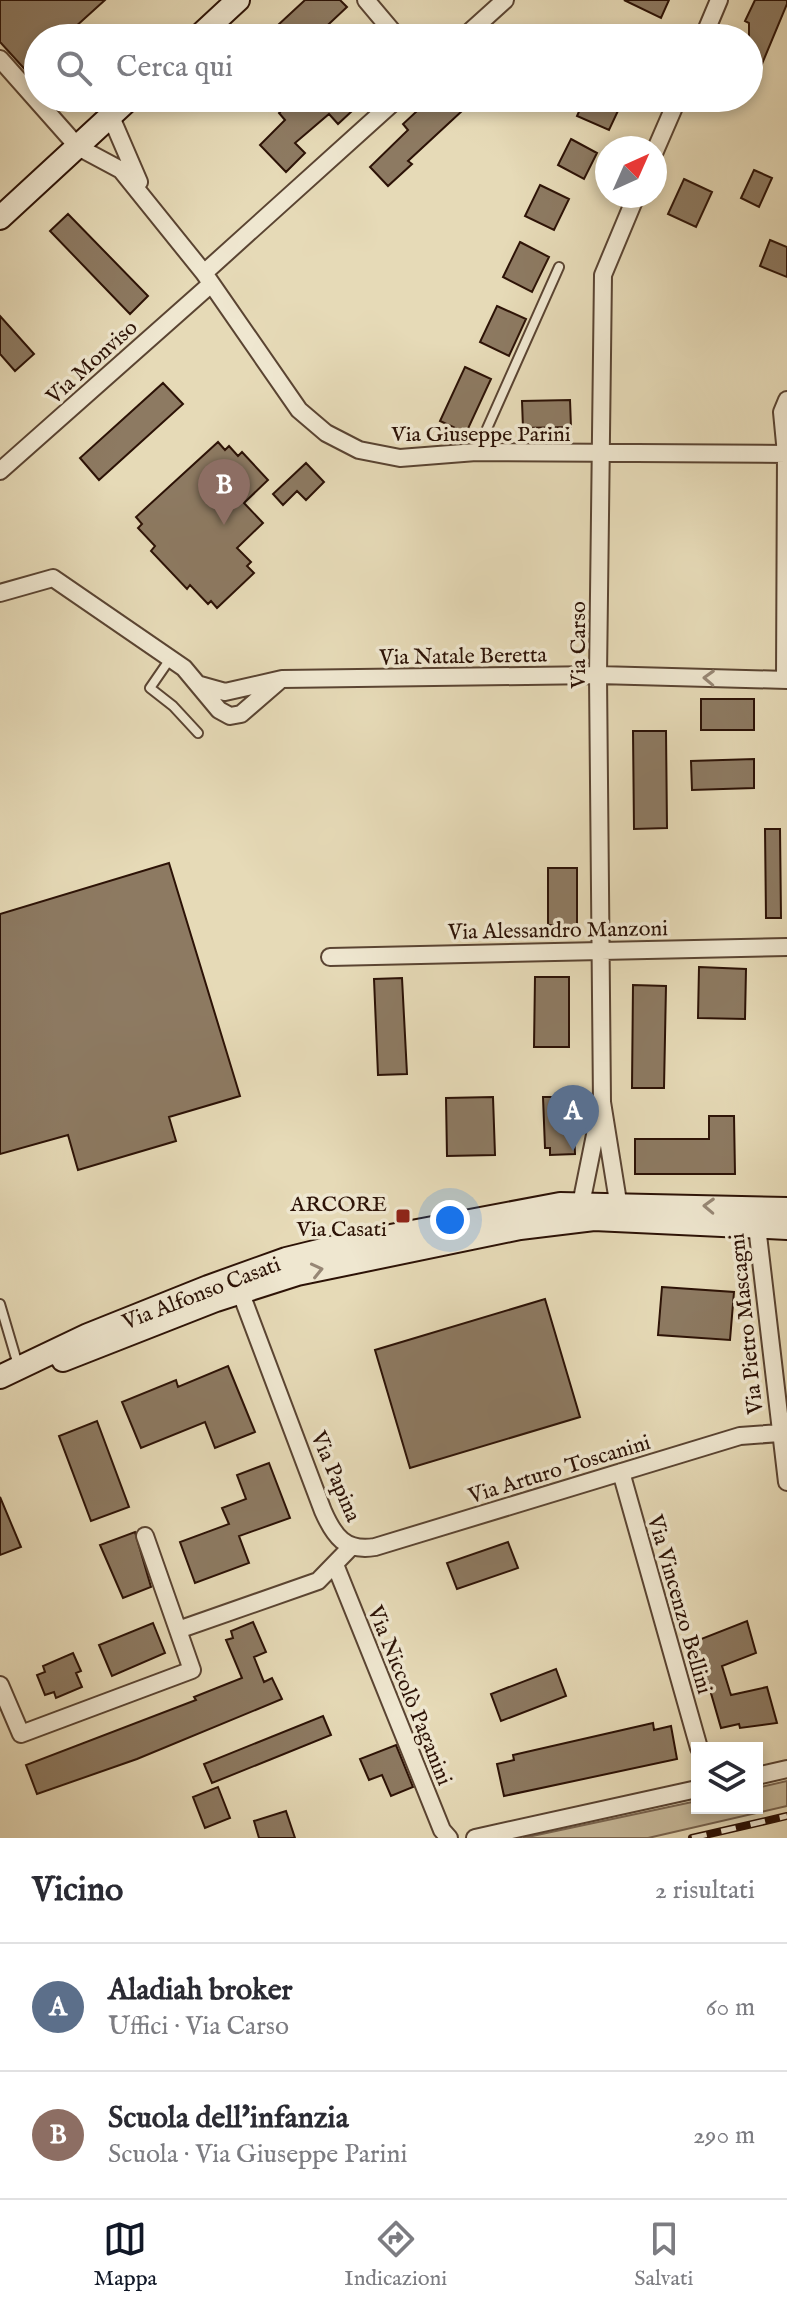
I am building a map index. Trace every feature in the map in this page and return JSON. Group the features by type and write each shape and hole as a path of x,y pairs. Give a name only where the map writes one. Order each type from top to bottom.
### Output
{"main road":[{"path":"212,24 238,0"},
{"path":"0,218 116,112"},
{"name":"Via Alfonso Casati","path":"6,1375 96,1349 238,1285 286,1259 343,1245 516,1210 756,1217 787,1209"},
{"name":"Via Alfonso Casati","path":"756,1217 787,1228"}],"street":[{"path":"366,0 386,24"},
{"path":"478,24 505,0"},
{"path":"709,24 719,0"},
{"path":"0,59 24,86"},
{"path":"47,112 78,147"},
{"name":"Via Monviso","path":"0,471 383,112"},
{"path":"662,136 672,112"},
{"name":"Via Giuseppe Parini","path":"111,117 150,205"},
{"name":"Via Giuseppe Parini","path":"78,147 121,170 208,279 299,410 326,433 359,450 383,457 476,452 787,454"},
{"name":"Via Carso","path":"620,1212 602,1102 598,675 603,275 631,208"},
{"path":"786,680 787,454 782,412 787,400"},
{"path":"0,593 53,578 170,659 200,685 219,710 230,716 241,714 282,679"},
{"name":"Via Natale Beretta","path":"200,685 225,692 282,679 598,675 786,680"},
{"name":"Via Alessandro Manzoni","path":"330,957 787,947"},
{"name":"Via Carso","path":"580,1212 602,1102"},
{"name":"Via Pietro Mascagni","path":"756,1217 787,1482"},
{"name":"Via Papina","path":"178,1630 318,1581 336,1567 351,1547 333,1532 323,1511 238,1285"},
{"name":"Via Arturo Toscanini","path":"351,1547 375,1547 740,1436 780,1433"},
{"name":"Via Vincenzo Bellini","path":"621,1472 697,1742"},
{"path":"0,1685 21,1734 192,1670 145,1536"},
{"name":"Via Niccolò Paganini","path":"336,1567 442,1830 449,1838"},
{"path":"763,1775 787,1769"},
{"path":"475,1838 691,1790"}],"lane":[{"path":"476,452 559,267"},
{"path":"170,659 150,688 173,706 198,733"},
{"path":"0,1304 6,1375"}],"shaded area":[{"path":"787,1781 787,1806 763,1812 763,1787"},
{"path":"691,1802 691,1814 752,1814 648,1838 523,1838"}],"building":[{"path":"0,0 105,0 78,24 24,24 24,68 0,42"},
{"path":"305,0 340,0 347,7 329,24 279,24"},
{"path":"624,0 669,0 661,18"},
{"path":"755,0 787,0 763,61 763,24 745,21"},
{"path":"351,112 338,124 329,114 295,143 305,153 286,172 260,145 285,120 279,113"},
{"path":"416,112 461,112 408,161 412,164 388,186 370,167 408,130 403,124"},
{"path":"579,112 617,112 609,130 577,116"},
{"path":"571,139 595,152 584,179 558,165"},
{"path":"754,170 772,178 759,207 741,198"},
{"path":"684,179 712,192 696,227 668,214"},
{"path":"540,185 569,199 554,230 525,216"},
{"path":"68,214 148,296 130,314 50,231"},
{"path":"770,240 787,247 787,277 760,266"},
{"path":"520,242 549,257 532,292 503,277"},
{"path":"497,306 526,319 509,356 480,342"},
{"path":"0,316 34,354 15,371 0,354"},
{"path":"465,367 491,379 466,433 440,421"},
{"path":"163,383 183,404 99,480 80,458"},
{"path":"570,400 571,427 523,428 522,401"},
{"path":"218,442 225,450 229,446 238,456 242,452 268,480 244,503 263,523 237,548 251,562 247,566 254,573 217,608 211,601 208,604 190,585 187,589 151,551 155,546 138,528 142,524 136,517"},
{"path":"306,463 324,482 306,500 297,491 283,505 273,494"},
{"path":"701,699 754,699 754,730 701,730"},
{"path":"633,731 666,731 667,828 634,829"},
{"path":"754,759 754,788 692,790 691,761"},
{"path":"765,829 780,829 781,918 766,918"},
{"path":"169,863 240,1096 169,1117 176,1141 78,1170 68,1135 0,1154 0,914"},
{"path":"548,868 577,868 577,925 548,925"},
{"path":"699,967 746,969 745,1019 698,1018"},
{"path":"535,977 569,977 569,1047 534,1047"},
{"path":"402,978 407,1074 378,1075 374,979"},
{"path":"633,985 666,986 664,1088 632,1088"},
{"path":"493,1097 495,1155 447,1156 446,1098"},
{"path":"543,1097 573,1097 575,1154 550,1155 550,1148 545,1148"},
{"path":"709,1116 734,1116 735,1174 635,1174 635,1139 709,1139"},
{"path":"662,1287 734,1292 730,1340 658,1335"},
{"path":"545,1299 580,1417 410,1468 375,1350"},
{"path":"228,1366 255,1432 215,1448 205,1422 141,1448 122,1402 176,1380 178,1387"},
{"path":"97,1421 129,1507 91,1521 59,1436"},
{"path":"269,1463 290,1518 239,1536 249,1563 195,1583 180,1542 229,1524 222,1508 246,1499 237,1475"},
{"path":"0,1497 21,1547 0,1555"},
{"path":"135,1532 151,1587 123,1598 100,1545"},
{"path":"508,1542 518,1568 457,1589 447,1563"},
{"path":"747,1621 756,1653 722,1666 731,1695 767,1687 777,1723 721,1728 696,1641"},
{"path":"253,1622 266,1652 254,1657 264,1682 272,1678 282,1699 137,1759 37,1794 26,1765 196,1700 194,1697 242,1678 226,1640 233,1638 231,1631"},
{"path":"153,1623 165,1653 112,1676 99,1645"},
{"path":"73,1653 81,1671 76,1673 82,1687 56,1698 54,1692 45,1695 37,1675 45,1672 43,1666"},
{"path":"556,1669 566,1696 501,1721 491,1694"},
{"path":"323,1716 331,1735 212,1783 204,1764"},
{"path":"653,1723 654,1730 671,1726 677,1759 504,1796 497,1764 514,1760 513,1755"},
{"path":"396,1745 413,1787 391,1796 382,1775 369,1780 360,1759"},
{"path":"218,1787 230,1818 205,1828 193,1797"},
{"path":"286,1811 295,1838 259,1838 254,1821"}],"railway":[{"path":"692,1838 787,1816"}],"place":[{"name":"Scuola dell'infanzia","path":"224,525"},
{"name":"Aladiah broker","path":"573,1151"},
{"name":"ARCORE Via Casati","path":"403,1216"}]}
